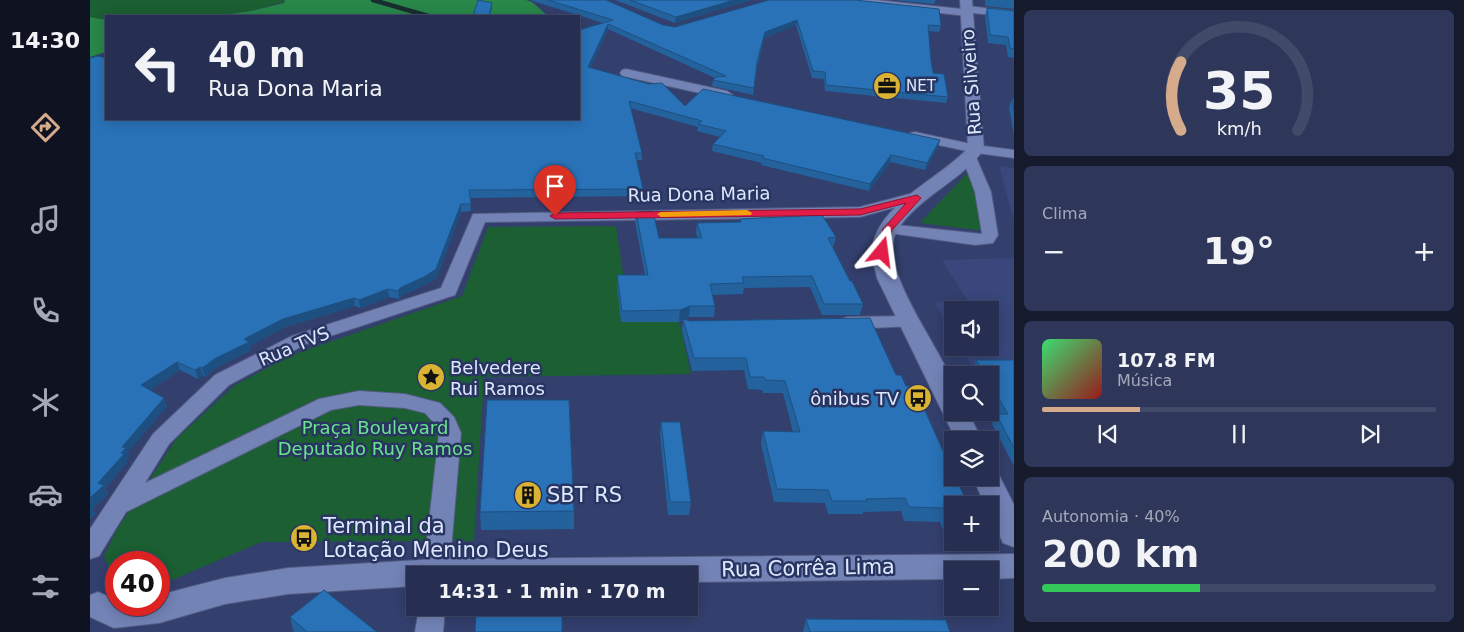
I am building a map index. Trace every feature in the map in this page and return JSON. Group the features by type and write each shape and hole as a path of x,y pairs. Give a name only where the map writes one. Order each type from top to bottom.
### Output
{"street":[{"path":"849,0 966,7 1014,14"},
{"name":"Rua Silveiro","path":"944,391 888,278 882,252 888,229 917,198 973,153 966,7"},
{"path":"626,73 743,98"},
{"path":"898,132 973,153 1014,154"},
{"path":"888,229 975,240 987,239 990,235 983,192 973,153"},
{"name":"Rua Dona Maria","path":"479,216 860,212 917,198"},
{"name":"Rua TVS","path":"116,506 161,439 222,380 299,340 449,291 479,216"},
{"path":"831,323 909,322"},
{"path":"90,549 116,506 326,404 359,398 405,401 432,408 446,422 450,434 438,566"},
{"path":"991,486 1014,535"},
{"name":"Rua Corrêa Lima","path":"698,570 1014,566"},
{"name":"Rua Corrêa Lima","path":"94,603 114,614 159,609 225,591 288,581 406,575"},
{"path":"429,632 431,616"}],"shaded area":[{"path":"999,166 1014,168 1014,221"},
{"path":"1014,258 1014,374 999,374 999,366 972,366 966,356 999,356 999,301 968,301 942,260"},
{"path":"934,302 944,302 944,319"}],"green space":[{"path":"90,0 285,0 284,2 251,11 222,15 105,15 105,20 90,17"},
{"path":"285,0 526,0 532,2 547,15 222,15 251,11 284,3"},
{"path":"90,17 105,20 105,52 90,57"},
{"path":"970,170 985,231 920,223"},
{"name":"Praça Boulevard Deputado Ruy Ramos","path":"616,226 628,307 676,306 691,374 484,377 474,541 261,542 170,581 170,551 106,551 116,531 177,438 235,385 292,355 462,296 488,227"}],"building":[{"path":"478,0 492,3 489,15 473,15"},
{"path":"548,0 606,0 663,25 675,27 769,0 855,0 939,9 941,26 928,25 931,61 933,73 944,74 948,97 826,85 825,72 813,71 797,20 765,32 757,62 754,88 713,80 716,77 726,76 608,24 588,67 649,84 662,83 685,106 703,89 940,140 927,163 891,155 870,184 713,144 726,131 698,124 702,121 629,101 642,153 635,153 643,189 469,190 471,204 461,204 436,269 426,276 400,288 398,291 388,289 359,300 354,298 283,319 244,339 249,342 216,358 202,368 200,367 195,370 177,362 141,385 164,398 122,447 126,448 121,453 124,454 98,483 104,485 90,498 90,58 98,56 105,58 105,120 580,120 580,30 613,20"},
{"path":"630,0 734,0 676,17"},
{"path":"987,8 1014,11 1014,49 1010,48 1008,37 990,35"},
{"path":"653,211 659,238 702,238 697,223 741,222 740,219 822,215 836,237 828,238 863,304 824,304 812,276 742,277 744,283 710,284 715,306 690,306 680,310 622,311 617,275 648,275 636,212"},
{"path":"870,318 896,375 901,375 906,386 914,386 944,453 944,486 960,486 964,496 944,496 944,508 909,507 905,498 832,501 828,490 777,489 763,431 800,432 785,381 765,380 764,377 750,377 746,358 694,358 683,319 690,321"},
{"path":"976,360 1014,360 1014,448 999,420 999,414 1008,414 999,399 999,366 980,366"},
{"name":"SBT RS","path":"487,400 569,400 574,511 480,512"},
{"path":"661,422 680,422 691,502 670,502"},
{"path":"324,590 377,632 307,632 290,617"},
{"path":"476,616 562,616 562,632 475,632"},
{"path":"806,619 946,620 950,632 810,632"}],"waterway":[{"path":"373,0 425,15"}],"slow traffic":[{"path":"661,214 747,213"}],"place":[{"name":"NET","path":"887,86"},
{"name":"Belvedere Rui Ramos","path":"431,377"},
{"name":"ônibus TV","path":"918,398"},
{"name":"SBT RS","path":"528,495"},
{"name":"Terminal da Lotação Menino Deus","path":"304,538"}],"route":[{"path":"555,216 860,212 917,198 888,229 882,252"}]}
